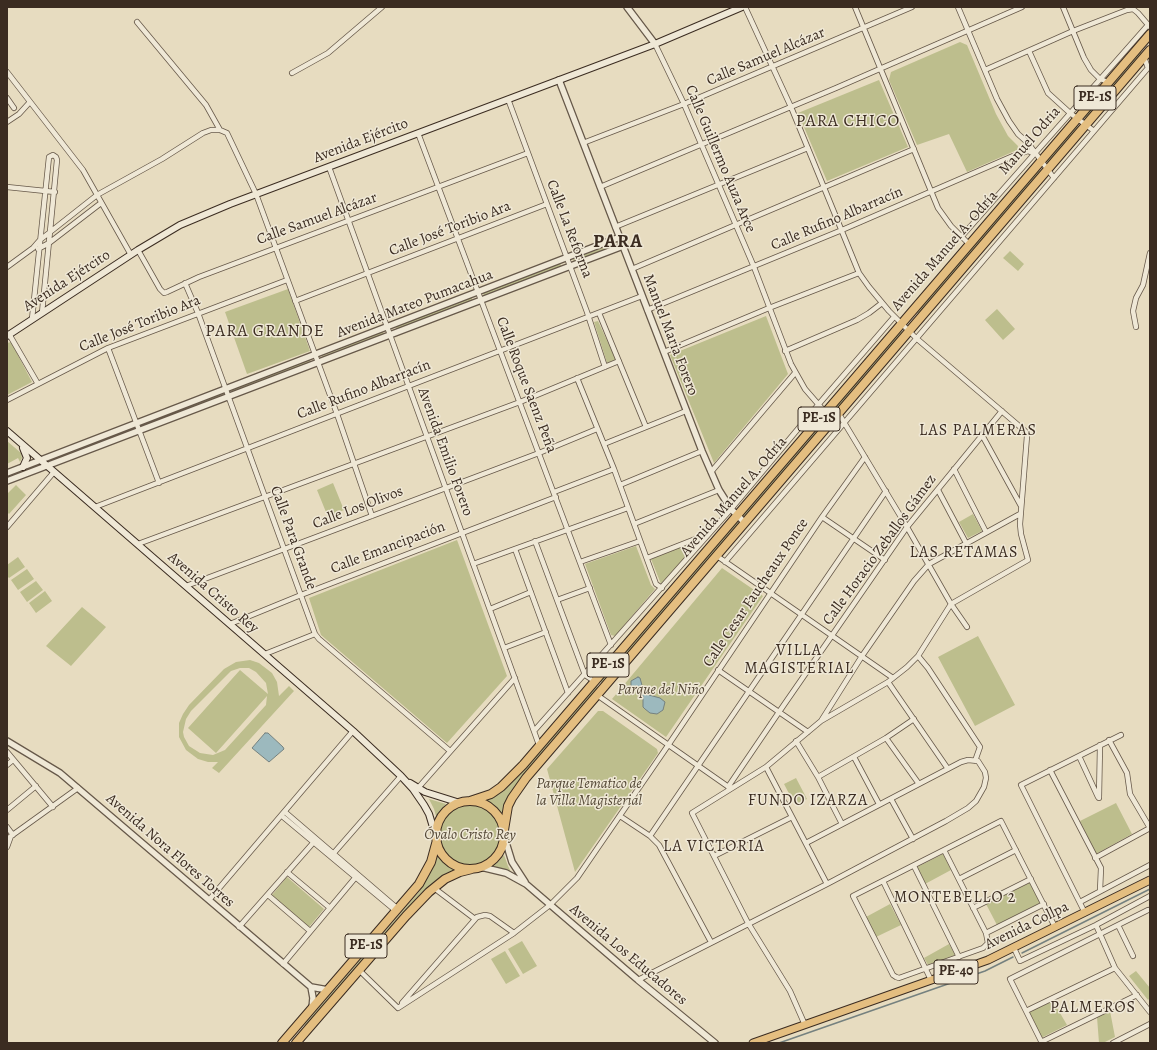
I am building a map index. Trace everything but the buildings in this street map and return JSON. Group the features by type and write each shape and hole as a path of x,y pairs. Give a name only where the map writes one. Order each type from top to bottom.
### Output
{"highway":[{"name":"Avenida Manuel A. Odría","path":"470,802 491,794 510,780 734,512 822,415 1041,161 1077,118 1104,81 1150,34"},
{"name":"Avenida Manuel A. Odría","path":"504,833 508,806 518,788 1150,50"},
{"path":"822,415 828,425"},
{"path":"594,681 603,688"},
{"name":"PE-1S","path":"282,1043 424,877 431,862 437,829 442,816 447,810 460,803 470,802 482,804 492,810 500,819 504,833 502,848 496,858 481,867 449,877 434,888 406,916 296,1043"},
{"name":"PE-1S","path":"436,838 443,855 451,863 461,868 472,869"},
{"path":"297,1026 305,1033"}],"main road":[{"name":"Avenida Ejército","path":"8,335 138,250 180,225 256,194 655,44 744,7"},
{"name":"Avenida Cristo Rey","path":"7,431 20,444 138,544 353,731 413,789 429,814 436,838"},
{"path":"20,444 26,452 27,458 23,467"},
{"name":"Avenida Cristo Rey","path":"400,776 418,788 434,795 460,803"},
{"name":"Avenida Collpa","path":"753,1043 988,960 1150,880"}],"street":[{"path":"292,72 328,53 382,7"},
{"path":"627,7 655,44"},
{"path":"744,7 791,107 859,273 882,303 909,332 1027,434 1020,514 1021,534 1028,560 951,604 918,656 907,668 888,682 821,721 766,767 730,788 692,814 748,923 790,991 805,1025"},
{"path":"855,7 931,191 943,216 969,244"},
{"name":"Calle Samuel Alcázar","path":"583,143 684,104 912,7"},
{"path":"958,7 997,100 1018,134 1028,143 1054,178"},
{"path":"600,187 791,107 1022,7"},
{"path":"1063,7 1087,64 1095,75 1104,81"},
{"path":"985,70 1074,31 1127,10 1133,9 1149,26"},
{"path":"138,22 206,106 220,130"},
{"name":"Manuel Odria","path":"962,236 1070,113 1104,81 1149,26"},
{"name":"Calle Guillermo Auza Arce","path":"655,44 684,104 754,268 795,373 805,389 818,405 822,415"},
{"path":"1029,51 1048,93 1070,113 1094,131"},
{"path":"725,562 1148,68 1144,57"},
{"path":"7,72 29,103 83,170 131,255"},
{"name":"Manuel Maria Forero","path":"559,80 702,451 719,490 734,512 745,523"},
{"path":"7,98 14,108"},
{"name":"Calle La Reforma","path":"508,99 589,317 605,367"},
{"path":"7,122 19,114 29,103"},
{"path":"7,267 97,196 162,159 203,133 211,130 220,130 227,133 256,194 274,247 337,414 372,516"},
{"name":"Calle Roque Saenz Peña","path":"418,133 540,453 611,645"},
{"path":"615,227 808,148"},
{"path":"632,269 914,149"},
{"name":"Calle Rufino Albarracín","path":"647,310 754,268 1020,153 1028,151 1035,154"},
{"name":"Calle Samuel Alcázar","path":"138,250 162,292 167,292 185,283 274,247 528,153"},
{"path":"32,319 49,157 53,155 56,156 57,160 55,192 42,313"},
{"name":"Avenida Emilio Forero","path":"329,167 539,745"},
{"path":"7,187 55,192"},
{"path":"33,248 39,249 49,243 101,203"},
{"name":"Calle José Toribio Ara","path":"295,301 547,204"},
{"name":"Avenida Mateo Pumacahua","path":"7,473 620,238"},
{"name":"Avenida Mateo Pumacahua","path":"7,481 623,246"},
{"path":"1136,326 1133,311 1136,298 1142,285 1150,253"},
{"path":"664,352 859,273"},
{"name":"Calle José Toribio Ara","path":"7,400 108,348 287,280"},
{"name":"Calle Para Grande","path":"185,283 198,313 229,396 315,634 319,640 450,751"},
{"name":"Calle Rufino Albarracín","path":"95,507 642,296"},
{"path":"786,350 857,320 882,303"},
{"path":"599,313 646,427"},
{"name":"Avenida Manuel A. Odría","path":"534,731 662,588 708,534 734,512 818,405 894,316"},
{"path":"8,335 38,384"},
{"path":"108,348 158,483"},
{"path":"138,544 520,402 619,361"},
{"path":"711,472 795,373"},
{"path":"577,378 614,469 656,584 662,588"},
{"path":"604,444 686,411"},
{"name":"Calle Horacio Zeballos Gámez","path":"730,788 779,712 908,527 1002,411"},
{"path":"839,414 908,527 951,604 967,628"},
{"name":"Calle Los Olivos","path":"186,586 540,453 597,429"},
{"path":"982,435 1021,506"},
{"path":"620,485 702,451"},
{"name":"Calle Cesar Faucheaux Ponce","path":"398,1008 514,933 550,905 577,878 770,593 865,457"},
{"name":"Calle Emancipación","path":"230,624 462,533 614,469"},
{"path":"954,470 986,532"},
{"path":"7,526 54,472"},
{"path":"634,524 719,490"},
{"path":"938,490 966,543"},
{"path":"650,836 750,692 801,614 886,491"},
{"path":"473,564 628,508"},
{"path":"821,721 862,656 914,581 929,564 1020,514"},
{"path":"822,517 885,560"},
{"path":"647,558 708,534"},
{"path":"580,562 640,541"},
{"path":"535,542 585,675 594,681"},
{"path":"515,549 568,693"},
{"path":"717,556 893,678"},
{"path":"557,600 590,588"},
{"path":"490,608 531,592"},
{"path":"504,648 546,632"},
{"path":"265,654 315,634"},
{"path":"918,656 928,668 980,747 975,761"},
{"path":"718,670 808,732"},
{"path":"418,788 515,678"},
{"path":"888,682 948,769"},
{"path":"597,695 730,788"},
{"path":"818,777 886,738 914,719"},
{"path":"209,900 353,731"},
{"path":"1085,913 1021,785 1121,735"},
{"path":"886,738 919,784"},
{"path":"1095,858 1150,828 1130,794 1127,773 1109,740"},
{"name":"Avenida Nora Flores Torres","path":"7,741 55,770 78,788 311,987 328,990"},
{"path":"796,741 818,777 842,824"},
{"path":"1078,756 1099,798 1100,745"},
{"path":"7,752 53,807"},
{"path":"854,757 880,804"},
{"path":"7,765 13,760"},
{"path":"638,980 827,884 968,808 980,797 984,787 986,775 978,761 961,762 806,843"},
{"path":"766,767 827,884"},
{"path":"1050,770 1100,868 1100,891"},
{"path":"334,854 400,776"},
{"path":"7,810 36,786"},
{"path":"10,837 78,788"},
{"path":"891,799 913,839"},
{"path":"283,814 313,843 397,910"},
{"path":"283,814 334,854 397,910"},
{"path":"620,816 650,836 659,845 711,942"},
{"path":"714,856 792,817"},
{"path":"944,850 986,933 988,943 986,946 959,957 899,978 893,975 853,896 914,866 944,850 1002,821 1056,927"},
{"path":"7,827 10,837 7,847"},
{"name":"Avenida Los Educadores","path":"504,833 512,862 526,884"},
{"path":"240,927 313,843"},
{"path":"959,879 1016,850"},
{"path":"1080,902 1150,865"},
{"path":"914,866 959,957"},
{"name":"Avenida Los Educadores","path":"481,867 506,873 526,884 638,980 715,1043"},
{"path":"288,872 330,908"},
{"path":"283,964 355,878"},
{"path":"973,908 1031,879"},
{"path":"883,881 931,980"},
{"path":"434,888 475,919"},
{"path":"268,894 310,931"},
{"path":"1014,948 1020,961 1096,925 1150,896"},
{"path":"986,933 1044,904"},
{"path":"1137,995 1041,1042 1010,979 1148,910"},
{"path":"359,970 398,1008 475,919 480,916 490,916 514,933"},
{"path":"1096,925 1114,968 1150,1012"},
{"path":"1118,925 1133,956"},
{"path":"1026,1011 1114,968"},
{"path":"311,987 313,998 312,1009"},
{"path":"1113,1043 1150,1024"}],"green space":[{"name":"PARA CHICO","path":"960,42 967,45 996,114 1008,136 1018,146 1017,150 967,172 949,134 917,145 889,80 891,72"},
{"path":"1139,51 1142,53 1088,119 1085,117 1085,115"},
{"path":"879,80 908,147 827,181 798,113"},
{"path":"1077,126 1079,128 1049,163 1047,162 1046,160"},
{"path":"1036,170 1041,172 921,314 917,313 916,311"},
{"path":"613,244 615,247 574,262 573,259"},
{"path":"1010,251 1024,264 1018,271 1003,258"},
{"path":"560,263 561,266 484,296 483,293"},
{"path":"288,289 310,351 247,374 225,312"},
{"path":"471,297 473,300 397,331 396,327"},
{"path":"997,309 1015,329 1003,340 985,320"},
{"path":"766,316 788,374 714,463 670,355"},
{"path":"598,321 616,360 607,363 594,322"},
{"path":"901,331 904,333 829,419 827,419 827,416"},
{"path":"383,332 384,335 323,359 322,356"},
{"path":"11,342 32,382 7,395 7,343"},
{"path":"310,360 311,363 232,392 232,390"},
{"path":"220,394 221,398 143,427 142,424"},
{"path":"822,424 823,426 744,519 741,517 819,425"},
{"path":"131,428 132,431 50,462 50,459"},
{"path":"7,441 21,453 22,458 20,462 18,458 7,464"},
{"path":"333,483 344,510 328,517 317,490"},
{"path":"16,485 26,495 9,514 7,512 7,494"},
{"path":"973,514 982,531 968,538 959,522"},
{"path":"737,520 739,525 602,683 600,681"},
{"path":"702,538 663,584 661,584 651,559"},
{"path":"457,540 507,676 447,743 321,635 309,598"},
{"path":"636,546 651,585 655,589 615,636 611,635 585,564"},
{"path":"18,557 25,567 9,578 7,576 7,565"},
{"name":"Parque del Niño","path":"722,568 763,596 666,737 612,699"},
{"path":"27,569 34,579 18,590 11,580"},
{"path":"36,581 43,590 27,602 20,592"},
{"path":"45,591 52,601 36,613 29,603"},
{"path":"82,607 106,627 71,666 46,646"},
{"path":"978,636 1015,705 975,726 938,657"},
{"path":"250,660 259,663 272,673 277,682 279,696 289,686 294,691 219,773 212,768 218,762 208,762 198,759 186,750 179,737 179,723 189,705 224,669 236,662","holes":["240,668 249,668 256,672 266,683 268,694 240,670 188,728 216,753 267,696 266,705 225,750 213,755 200,753 189,746 183,732 186,719 191,711 231,671"]},
{"path":"595,686 599,687 515,786 506,802 502,815 497,808 484,800 499,794 511,783"},
{"name":"Parque Tematico de la Villa Magisterial","path":"598,711 603,711 657,749 658,753 575,872 547,769"},
{"path":"796,778 807,799 795,805 784,784"},
{"path":"429,799 446,804 436,816 434,809"},
{"path":"1116,803 1132,834 1096,854 1080,821"},
{"name":"Óvalo Cristo Rey","path":"464,804 476,804 492,813 499,823 501,835 499,847 492,857 476,866 464,866 453,861 444,852 439,841 439,829 444,818 453,809"},
{"path":"437,852 448,864 459,870 450,873 306,1029 304,1027 305,1024 419,892 433,866"},
{"path":"943,854 951,870 925,884 917,867"},
{"path":"504,855 508,866 511,872 492,866"},
{"path":"287,877 324,909 309,927 272,895"},
{"path":"1030,882 1040,903 997,925 986,904"},
{"path":"890,904 901,925 876,937 866,917"},
{"path":"522,941 537,966 523,974 508,949"},
{"path":"949,944 955,955 928,965 924,958"},
{"path":"505,951 520,976 506,984 491,959"},
{"path":"1136,971 1150,988 1150,998 1148,1000 1129,976"},
{"path":"1053,1001 1067,1025 1041,1038 1029,1012"},
{"path":"1110,1011 1115,1037 1103,1043 1099,1043 1097,1017"}],"water":[{"path":"638,677 640,678 643,689 649,695 660,698 665,702 663,710 657,714 650,713 643,707 643,696 637,689 631,686 631,681"},
{"path":"265,733 268,733 284,749 269,762 252,748"}],"waterway":[{"path":"1022,953 1150,889"},
{"path":"779,1043 985,971 1013,957"}],"district":[{"name":"PARA CHICO","path":"848,122"},
{"name":"PARA","path":"618,242"},
{"name":"PARA GRANDE","path":"265,332"},
{"name":"LAS PALMERAS","path":"978,431"},
{"name":"LAS RETAMAS","path":"964,553"},
{"name":"VILLA MAGISTERIAL","path":"799,660"},
{"name":"FUNDO IZARZA","path":"808,801"},
{"name":"LA VICTORIA","path":"714,847"},
{"name":"MONTEBELLO 2","path":"955,898"},
{"name":"PALMEROS","path":"1093,1008"}]}
